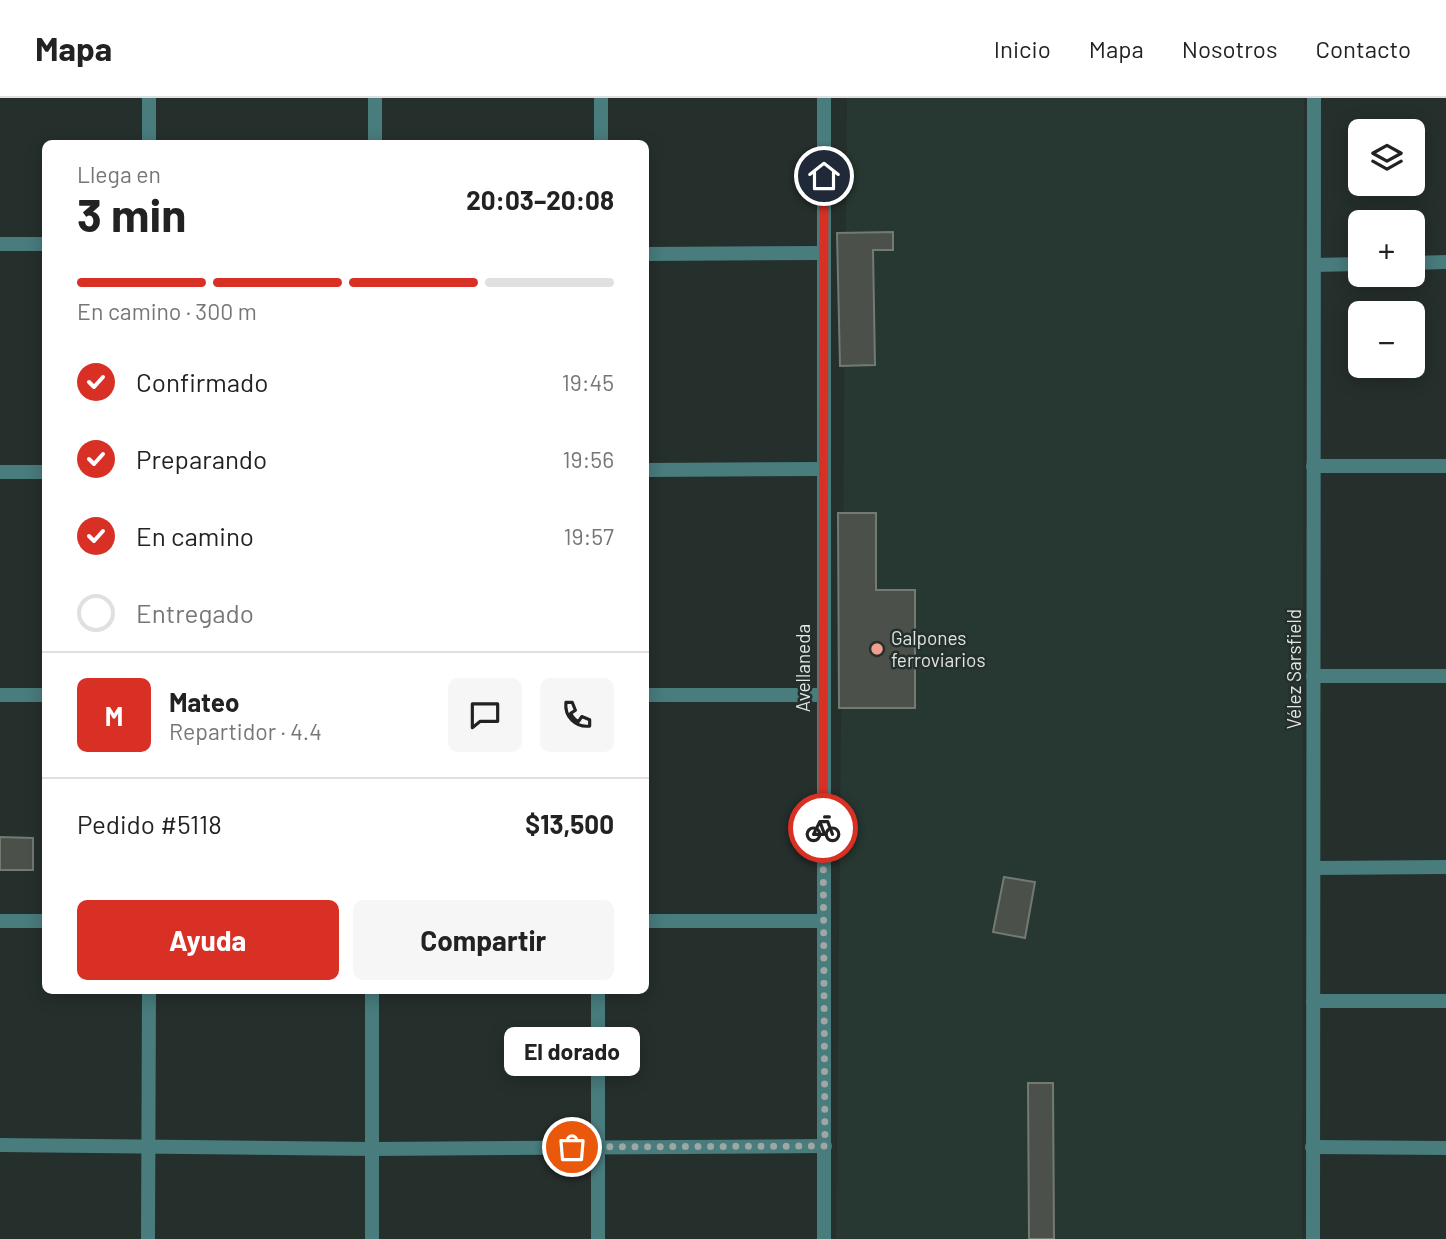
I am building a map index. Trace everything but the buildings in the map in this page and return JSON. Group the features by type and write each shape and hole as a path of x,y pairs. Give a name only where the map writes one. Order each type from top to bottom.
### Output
{"street":[{"path":"149,98 149,140"},
{"path":"375,98 375,140"},
{"path":"600,140 601,98"},
{"name":"Avellaneda","path":"824,98 824,1239"},
{"name":"Vélez Sarsfield","path":"1313,1239 1314,98"},
{"path":"0,244 42,244"},
{"path":"649,254 824,253"},
{"path":"1425,263 1446,262"},
{"path":"1314,265 1348,264"},
{"path":"1313,467 1446,466"},
{"path":"649,470 823,469"},
{"path":"0,472 42,472"},
{"path":"1313,676 1446,676"},
{"path":"0,695 42,695"},
{"path":"649,695 822,695"},
{"path":"1315,868 1446,867"},
{"path":"0,921 42,921"},
{"path":"649,921 823,921"},
{"path":"148,1239 149,994"},
{"path":"372,994 372,1239"},
{"path":"597,1239 598,994"},
{"path":"1314,1001 1446,1001"},
{"path":"0,1145 372,1149 825,1146"},
{"path":"1312,1147 1446,1148"}],"shaded area":[{"path":"847,98 1304,98 1302,1239 836,1239"}],"way so far":[{"path":"572,1147 825,1146 823,828"}],"place":[{"name":"Galpones ferroviarios","path":"877,649"},
{"name":"El dorado","path":"572,1147"}],"route":[{"path":"823,828 824,176"}]}
